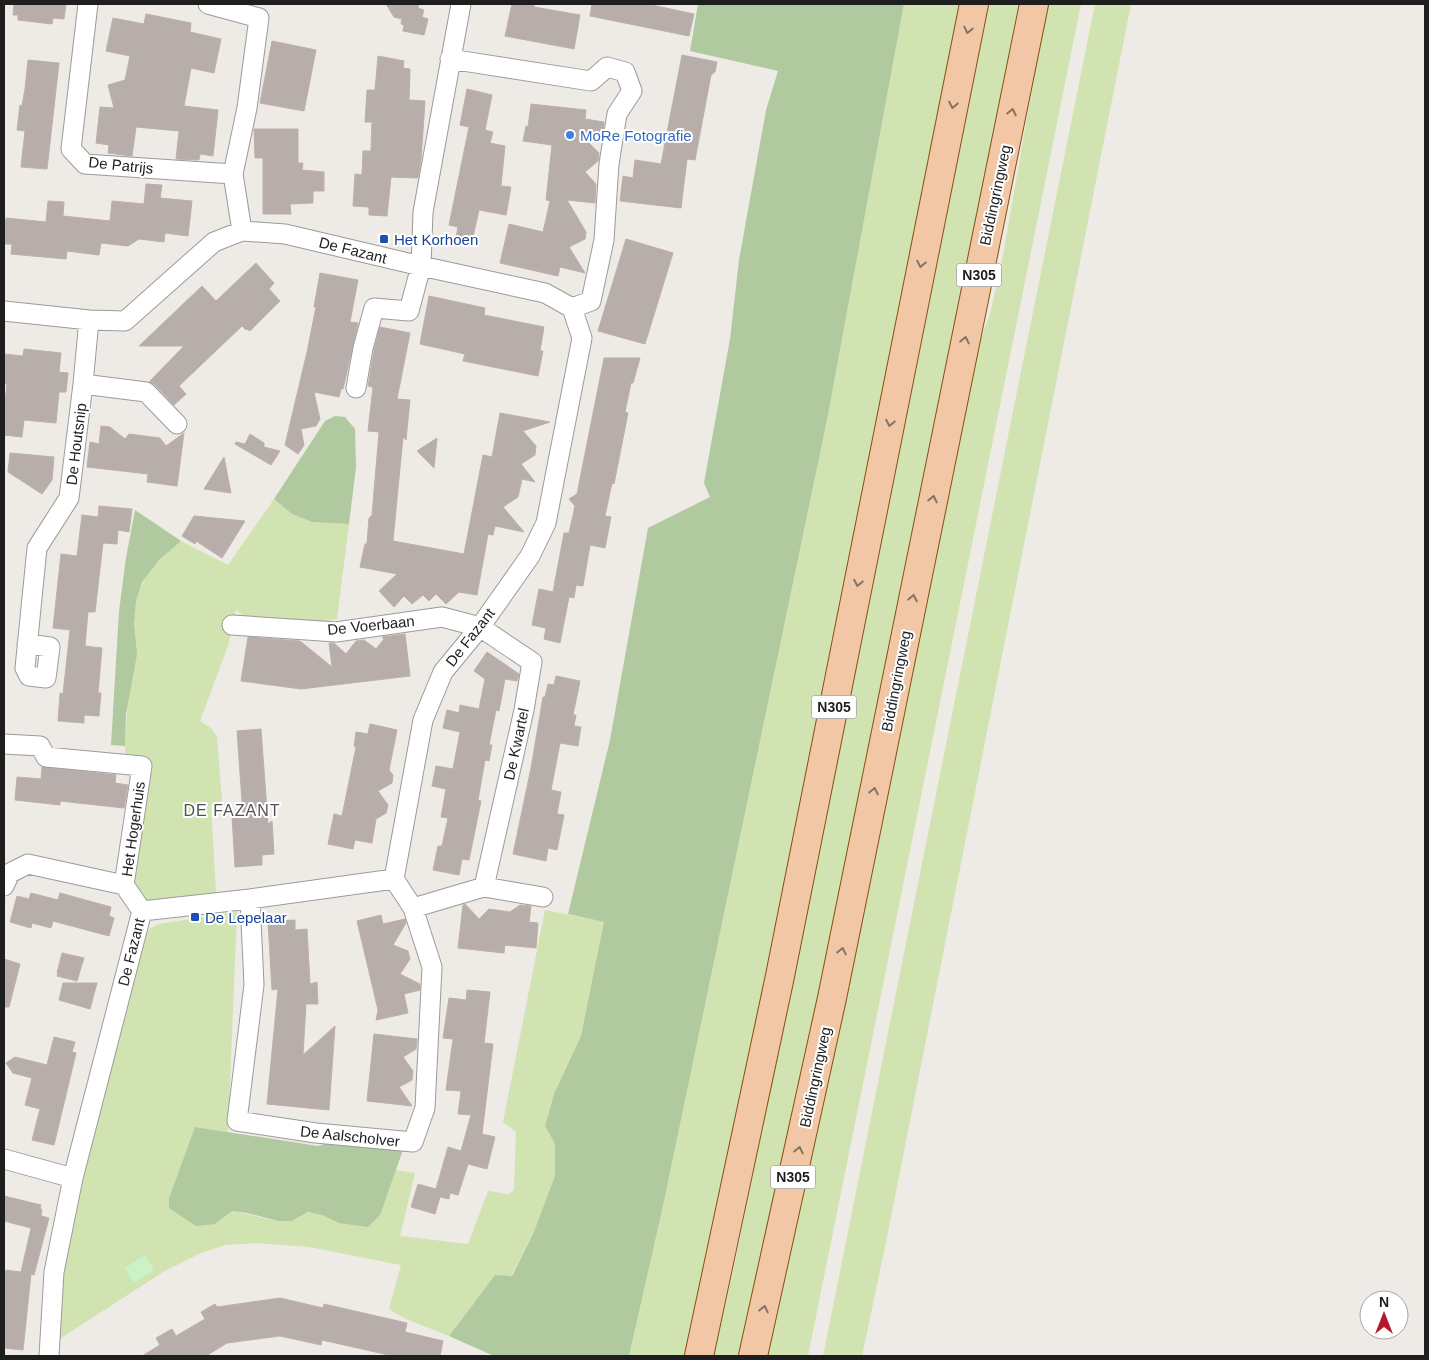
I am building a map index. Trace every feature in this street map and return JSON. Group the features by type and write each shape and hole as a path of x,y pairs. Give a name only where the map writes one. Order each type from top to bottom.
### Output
{"main road":[{"name":"N305","path":"699,1356 782,967 974,4"},
{"name":"Biddingringweg","path":"754,1356 836,980 1034,4"}],"street":[{"name":"De Patrijs","path":"88,4 70,149 85,164 234,174"},
{"path":"208,4 259,18 247,108 234,174 242,231"},
{"path":"356,388 374,308 409,311 421,266 423,212 461,4"},
{"path":"450,59 591,81 607,67 625,72 632,91 617,114 609,164 604,240 591,301 572,308"},
{"name":"De Fazant","path":"4,311 90,320 125,321 214,242 242,231 285,234 544,293 572,308 582,338 546,523 530,556 480,627 443,672 423,720 394,879 250,899 142,910 73,1178 54,1272 49,1356"},
{"name":"De Houtsnip","path":"27,644 36,548 69,498 90,320"},
{"name":"De Houtsnip","path":"83,384 146,392 177,424"},
{"name":"De Voerbaan","path":"232,625 336,632 442,616 480,627"},
{"name":"De Kwartel","path":"480,627 532,662 524,710 484,887"},
{"name":"Het Hogerhuis","path":"4,744 40,746 46,757 142,766 124,886"},
{"path":"4,886 10,873 28,864 124,886 142,910"},
{"name":"De Aalscholver","path":"250,899 254,986 237,1122 316,1133 413,1142 425,1108 432,967 413,908 394,879"},
{"path":"413,908 484,887 543,897"},
{"path":"4,1159 73,1178"}],"green space":[{"path":"698,4 904,4 827,420 663,1206 629,1356 494,1356 449,1336 495,1275 512,1276 533,1234 555,1176 555,1144 545,1126 554,1094 581,1036 604,922 568,914 610,740 648,528 710,497 704,483 730,339 739,260 766,110 778,71 690,51"},
{"path":"904,4 967,4 689,1356 629,1356 663,1206 827,420"},
{"path":"989,4 1026,4 744,1356 714,1356 737,1253"},
{"path":"1047,4 1081,4 808,1356 766,1356 977,351 991,310 1003,255"},
{"path":"1095,4 1131,4 887,1237 862,1356 823,1356"},
{"path":"335,416 345,417 355,429 356,467 349,524 312,522 292,514 274,499 325,421"},
{"path":"274,499 292,514 312,522 349,524 337,619 314,623 246,619 236,609 229,643 200,721 211,728 217,737 222,801 211,805 216,893 146,903 127,886 136,872 151,759 125,756 134,618 138,594 145,577 159,560 181,541 228,565"},
{"path":"135,510 181,541 159,560 142,582 136,601 134,624 137,654 126,715 125,746 111,745 119,611"},
{"path":"545,910 605,922 581,1036 554,1094 545,1126 555,1144 555,1176 533,1234 511,1276 475,1301 449,1336 406,1319 389,1309 401,1265 309,1247 256,1243 225,1245 199,1254 163,1272 58,1340 58,1307 75,1187 97,1126 129,990 149,929 158,924 237,912 228,1132 195,1127 169,1198 169,1208 215,1224 232,1211 281,1221 310,1212 323,1215 339,1223 389,1186 396,1170 415,1173 400,1236 468,1244 488,1191 509,1194 514,1190 516,1132 503,1122"},
{"path":"195,1127 318,1146 341,1139 404,1147 380,1215 368,1227 339,1223 322,1215 308,1212 291,1221 278,1221 232,1211 215,1224 196,1226 169,1208 169,1198"},
{"path":"145,1255 154,1270 134,1283 125,1268"}],"building":[{"path":"14,4 66,4 64,19 53,18 52,24 18,20 18,15 13,15"},
{"path":"386,4 419,4 418,8 424,10 422,17 428,19 424,35 403,31 402,19 394,17"},
{"path":"512,4 534,5 534,7 580,15 574,49 505,36"},
{"path":"592,4 647,4 694,14 689,36 590,16"},
{"path":"146,14 191,23 190,32 221,39 214,73 191,68 184,106 218,110 213,156 200,154 199,160 176,159 179,131 136,127 132,156 108,153 109,145 96,143 100,107 114,108 108,85 125,80 130,56 106,51 113,18 144,24"},
{"path":"272,41 316,50 304,111 260,103"},
{"path":"682,55 717,62 715,72 711,75 695,160 687,159 681,208 620,201 623,176 633,178 635,160 661,164"},
{"path":"378,56 404,61 403,68 410,69 409,100 425,101 418,178 391,177 387,216 369,215 369,207 353,206 355,174 362,175 363,151 371,151 372,122 365,122 367,90 375,90"},
{"path":"28,60 59,63 47,169 21,167 25,131 17,130 20,105 22,106 25,89"},
{"path":"467,89 492,95 485,130 493,132 490,143 505,146 501,186 511,187 506,215 479,210 472,241 456,238 458,227 449,225 469,127 460,125"},
{"path":"531,104 586,110 585,119 604,122 603,130 587,141 599,153 598,161 585,172 596,184 595,203 567,200 586,232 585,239 569,247 585,273 560,267 558,276 500,263 509,224 543,232 550,201 546,200 552,145 523,141 526,126 528,127"},
{"path":"254,129 298,129 298,163 303,163 302,170 324,172 324,191 313,191 313,203 290,204 291,214 263,214 263,158 255,158"},
{"path":"146,184 162,185 160,198 192,201 188,236 165,233 164,242 139,239 128,246 101,243 99,255 67,251 66,259 11,254 12,244 4,244 6,218 46,222 48,201 64,202 63,216 110,221 112,201 144,204"},
{"path":"626,239 673,253 645,344 598,331"},
{"path":"256,263 274,283 269,289 280,301 250,331 242,326 179,386 186,394 174,405 154,384 149,382 184,346 139,346 202,286 216,301"},
{"path":"320,273 358,280 350,322 358,323 343,389 341,389 339,397 314,392 320,419 316,426 301,429 304,445 298,454 285,445 307,352 316,307 314,307"},
{"path":"429,296 485,308 484,315 544,327 540,351 543,351 538,376 463,361 465,354 420,344"},
{"path":"380,327 410,333 397,399 410,400 406,440 403,437 393,541 464,554 483,455 492,457 500,413 550,422 523,431 536,446 535,455 521,464 535,482 522,479 518,497 503,507 524,532 495,526 493,535 488,534 477,595 459,592 446,604 436,594 429,601 423,595 412,604 404,596 394,607 379,591 397,574 360,567 365,544 367,544 369,518 372,515 379,432 368,431 373,387 368,386"},
{"path":"24,349 61,353 59,372 68,373 66,392 59,392 56,423 24,420 22,437 4,435 7,384 4,384 4,354 23,356"},
{"path":"604,358 640,358 633,383 631,383 625,412 628,413 614,484 612,483 605,516 611,517 605,548 590,545 583,586 576,585 574,598 569,597 560,643 544,639 546,628 532,625 539,589 553,592 564,533 569,533 575,506 569,499 577,494"},
{"path":"101,426 110,427 125,439 129,434 160,438 166,446 184,433 177,486 147,482 148,474 87,467 90,442 99,444"},
{"path":"250,434 264,443 264,447 280,451 271,465 235,444 236,442 245,444"},
{"path":"437,438 434,468 417,451"},
{"path":"10,453 54,457 52,480 42,494 8,472"},
{"path":"224,457 231,493 204,489"},
{"path":"99,506 132,509 129,532 118,530 117,544 103,543 95,612 88,612 85,646 102,648 98,693 101,693 99,716 84,715 84,723 58,721 60,693 63,694 70,630 53,628 61,554 77,556 82,515 98,517"},
{"path":"194,516 245,521 222,558 196,541 195,544 182,536"},
{"path":"405,634 410,676 301,689 241,681 248,637 300,641 332,667 329,643 334,643 346,654 356,641 364,640 376,649 384,639 382,637"},
{"path":"487,652 519,674 517,681 505,679 499,711 496,710 489,745 492,745 489,761 485,760 478,800 481,801 469,860 462,859 459,875 433,870 438,846 442,846 448,818 441,817 446,789 432,786 436,766 453,769 460,732 443,728 447,710 459,713 460,705 479,709 485,679 474,671"},
{"path":"556,676 580,681 573,715 576,715 574,726 581,727 578,746 560,743 551,790 561,792 557,814 564,815 557,850 548,848 546,861 513,854 531,768 543,697 545,697 548,684 554,685"},
{"path":"370,724 397,730 389,770 393,775 392,783 378,791 388,805 386,813 376,819 372,843 355,840 353,849 328,844 334,814 342,816 356,747 354,746 356,732 368,734"},
{"path":"261,729 268,824 272,821 274,854 262,855 262,865 235,867 232,816 243,815 237,731"},
{"path":"42,767 116,775 115,783 128,785 124,808 60,801 60,805 15,800 17,777 41,779"},
{"path":"31,893 58,900 60,893 111,907 109,916 114,918 109,936 53,921 51,928 32,923 31,928 10,922 17,896 29,899"},
{"path":"465,904 479,919 489,909 510,912 520,905 531,906 529,922 538,923 536,948 505,945 504,953 458,948 463,905"},
{"path":"381,915 383,924 405,919 406,923 393,945 408,951 410,959 400,974 420,984 420,990 404,994 408,1013 376,1020 378,1010 357,921"},
{"path":"295,920 295,930 307,929 310,984 317,982 318,1004 306,1004 303,1055 335,1026 329,1110 267,1104 278,989 272,990 268,922"},
{"path":"62,953 84,958 77,981 57,976"},
{"path":"4,959 20,964 9,1007 4,1007"},
{"path":"63,983 97,983 90,1009 59,1000"},
{"path":"467,990 490,992 484,1043 493,1044 482,1134 495,1137 487,1169 468,1164 458,1195 450,1193 449,1199 440,1197 435,1214 411,1207 418,1184 436,1189 448,1147 461,1151 471,1115 458,1114 461,1091 446,1090 453,1039 443,1038 449,998 466,1000"},
{"path":"374,1034 417,1039 416,1049 403,1057 413,1071 412,1080 399,1087 412,1106 367,1101"},
{"path":"54,1037 75,1042 72,1052 76,1053 54,1145 32,1140 40,1109 25,1105 32,1078 13,1073 6,1063 15,1057 47,1065"},
{"path":"4,1196 41,1205 41,1216 49,1218 34,1275 31,1274 23,1350 4,1348 4,1288 6,1270 21,1272 31,1228 4,1221"},
{"path":"280,1298 323,1308 324,1304 407,1323 405,1332 443,1341 440,1356 393,1356 322,1340 321,1345 280,1336 227,1343 206,1356 142,1356 160,1345 156,1338 172,1329 176,1336 205,1319 201,1312 215,1304 217,1307"}],"place":[{"name":"MoRe Fotografie","path":"570,135"},
{"name":"Het Korhoen","path":"384,239"},
{"name":"De Lepelaar","path":"195,917"}],"district":[{"name":"DE FAZANT","path":"232,810"}]}
